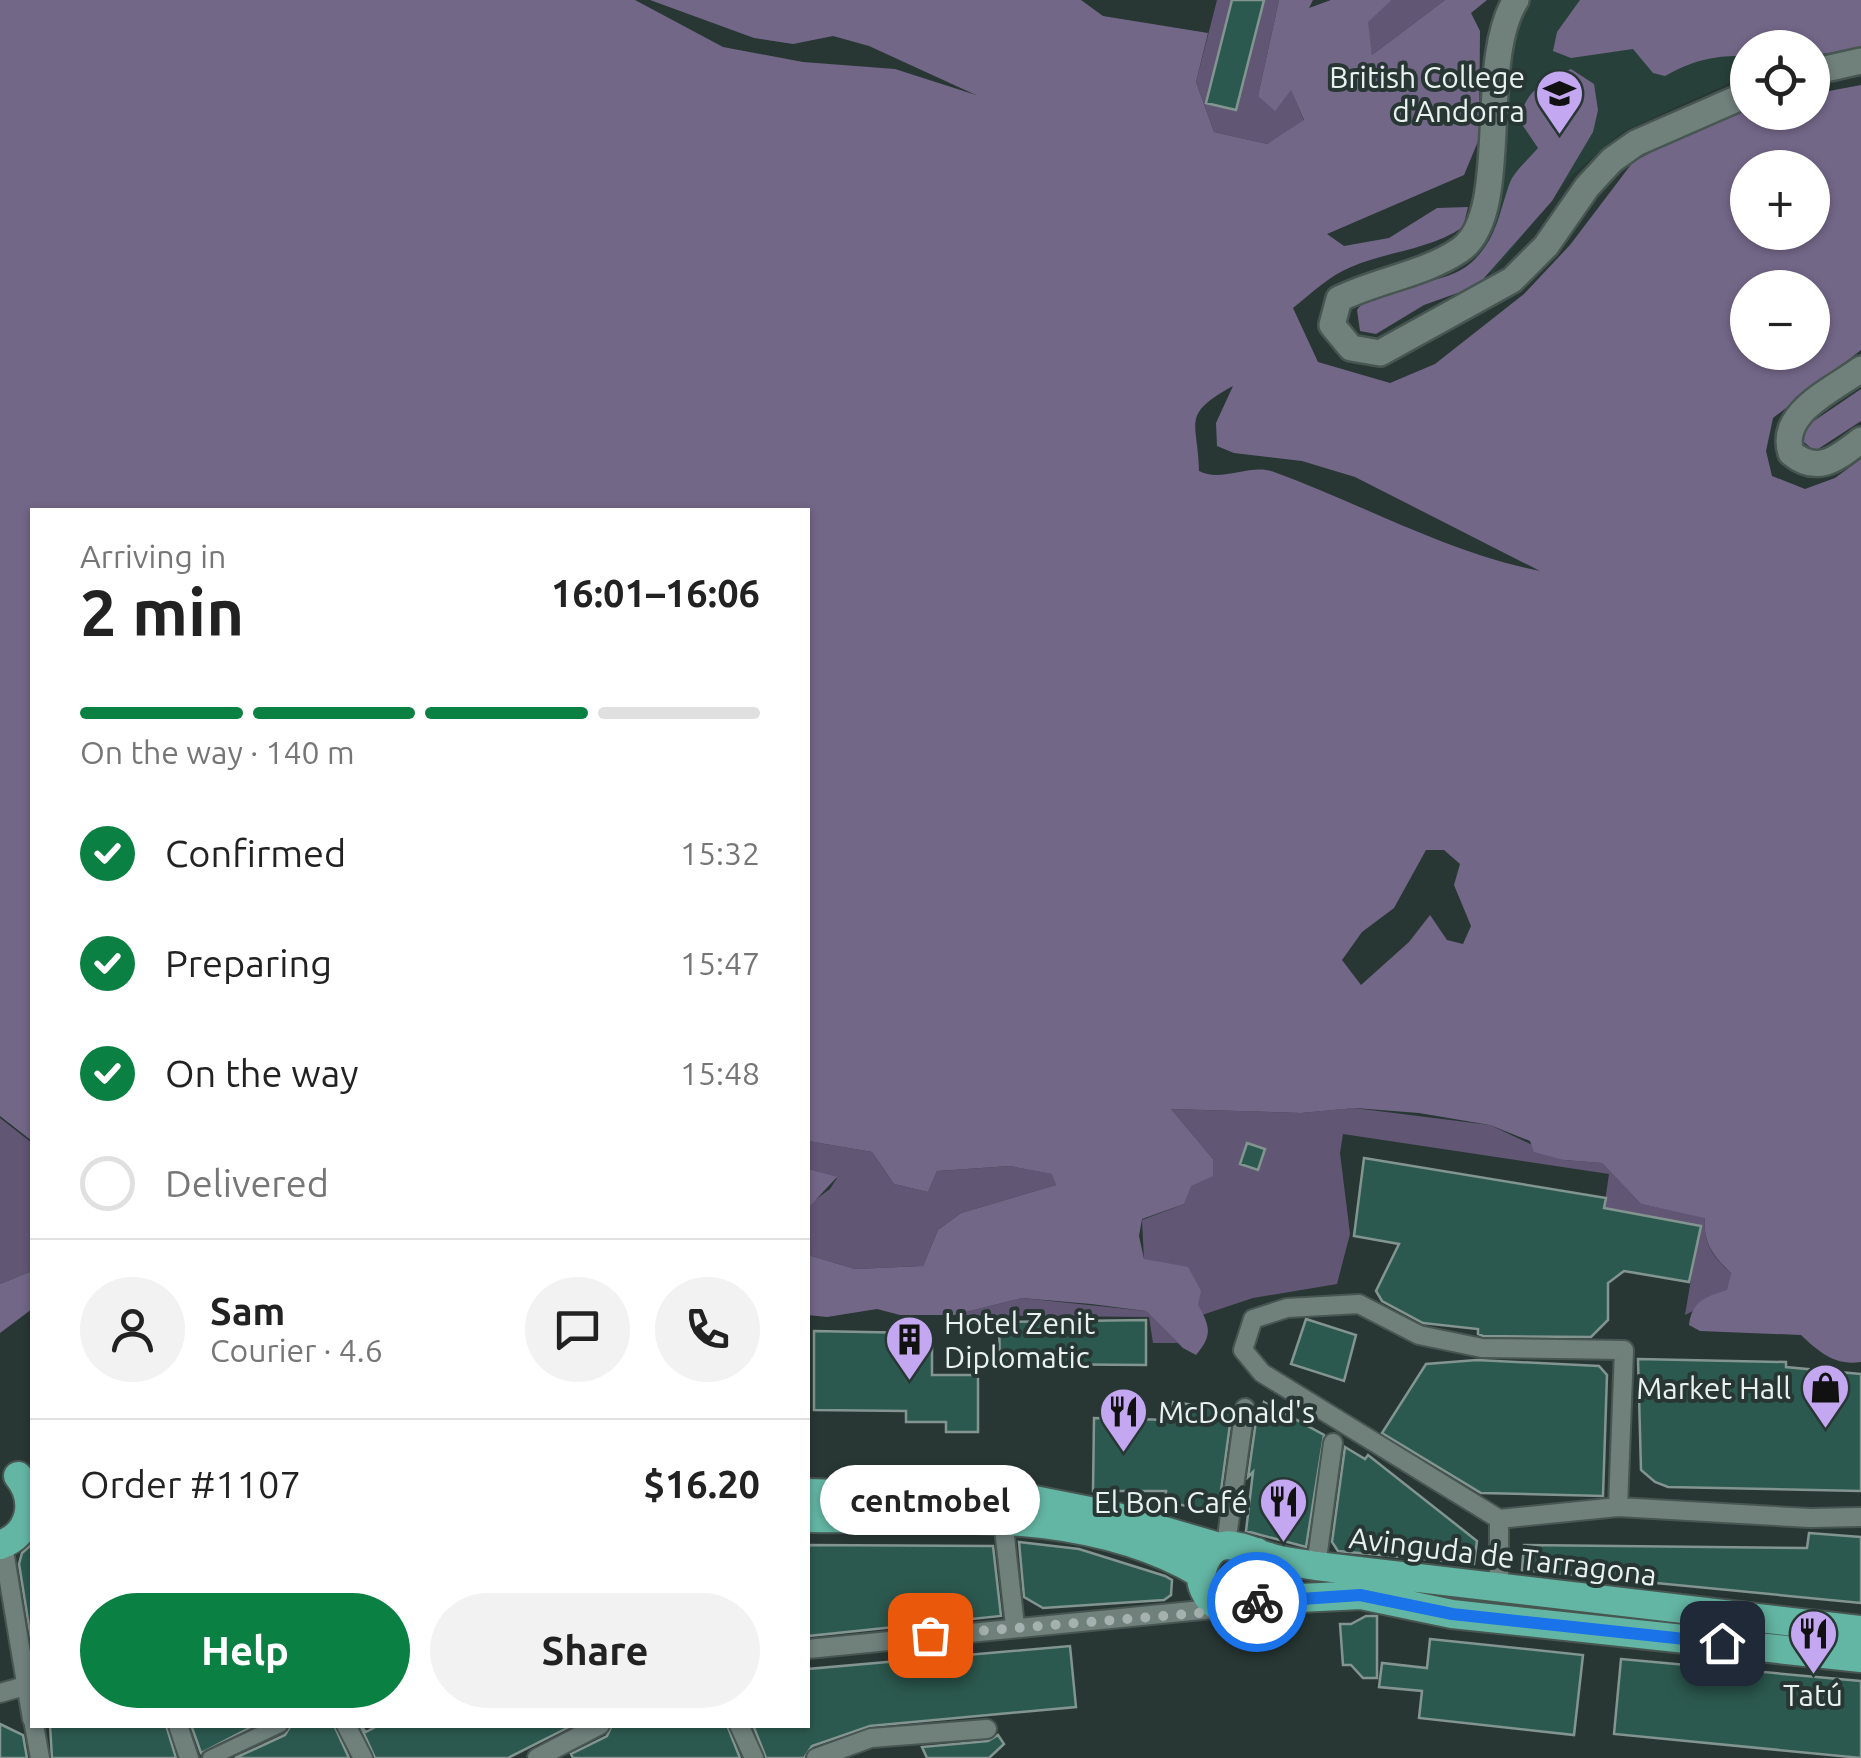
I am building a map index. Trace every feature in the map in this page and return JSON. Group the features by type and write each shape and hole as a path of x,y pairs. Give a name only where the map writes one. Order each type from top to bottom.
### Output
{"highway":[{"path":"14,1537 30,1503 17,1476"},
{"path":"810,1494 1034,1500 1257,1552 1268,1570 1259,1600 1244,1609 1222,1608 1206,1594 1201,1574 1207,1558 1223,1546"},
{"path":"810,1518 1002,1520 1096,1533 1182,1562 1201,1574"},
{"name":"Avinguda de Tarragona","path":"1257,1552 1316,1566 1498,1590 1861,1630"},
{"name":"Avinguda de Tarragona","path":"1259,1600 1360,1595 1452,1614 1861,1658"}],"main road":[{"path":"1516,0 1498,44 1491,170 1478,232 1461,250 1339,300 1332,325 1352,348 1380,353 1512,280 1546,246 1586,187 1612,160 1636,143 1730,102"},
{"path":"1830,68 1861,61"},
{"path":"1861,369 1792,420 1786,439 1790,453 1812,466 1823,465 1861,440"}],"street":[{"path":"1618,1507 1624,1350 1482,1348 1418,1335 1359,1304 1287,1308 1253,1318 1243,1350 1262,1373 1499,1519 1618,1507 1810,1518 1861,1517"},
{"path":"1223,1546 1246,1408"},
{"path":"1316,1566 1334,1443"},
{"path":"1498,1590 1499,1519"},
{"path":"1002,1520 1015,1626"},
{"path":"0,1693 29,1685 14,1537"},
{"path":"810,1649 1222,1608"},
{"path":"34,1728 40,1758"},
{"path":"179,1728 189,1758"},
{"path":"210,1758 274,1728"},
{"path":"348,1728 363,1758"},
{"path":"549,1755 595,1728"},
{"path":"740,1728 754,1758"},
{"path":"816,1758 871,1738 987,1729"}],"shaded area":[{"path":"0,0 635,0 723,47 803,62 895,69 976,95 869,46 833,36 793,44 754,38 650,0 1081,0 1103,16 1208,33 1196,82 1214,132 1267,144 1304,120 1291,90 1275,111 1258,96 1279,0 1313,0 1309,8 1331,0 1392,0 1368,22 1372,55 1445,0 1487,0 1471,13 1480,31 1479,139 1464,175 1327,234 1344,246 1389,238 1437,208 1468,207 1463,227 1436,241 1343,271 1293,308 1318,362 1390,383 1435,364 1524,294 1570,245 1633,162 1730,113 1730,130 1830,130 1830,91 1861,85 1861,350 1773,418 1766,451 1772,476 1805,489 1835,478 1861,459 1861,1362 1835,1360 1801,1335 1700,1331 1689,1325 1693,1310 1701,1301 1727,1290 1731,1273 1710,1248 1705,1218 1641,1204 1602,1163 1564,1160 1534,1152 1530,1141 1490,1125 1419,1113 1355,1108 1301,1113 1171,1109 1213,1159 1213,1176 1191,1186 1184,1204 1142,1219 1139,1236 1144,1259 1188,1267 1201,1291 1198,1305 1208,1330 1196,1355 1183,1348 1146,1311 1091,1304 1022,1298 954,1315 900,1315 877,1309 827,1317 810,1315 810,1256 855,1269 923,1266 938,1230 961,1213 1056,1185 1052,1174 1010,1166 937,1171 928,1192 894,1184 872,1152 810,1141 810,508 30,508 30,1139 0,1116","holes":["1233,386 1216,423 1217,446 1234,453 1302,461 1355,477 1540,571 1439,540 1274,472 1217,475 1199,471 1195,430 1199,412","1426,850 1444,850 1460,864 1454,885 1471,926 1463,944 1447,940 1430,915 1409,942 1361,985 1342,960 1362,932 1394,908"]},
{"path":"1217,0 1279,0 1258,96 1291,89 1304,121 1267,144 1214,132 1196,82"},
{"path":"1392,0 1445,0 1372,55 1367,22"},
{"name":"British College d'Andorra","path":"1531,0 1861,0 1861,43 1830,52 1830,30 1730,30 1730,83 1622,132 1570,177 1492,274 1473,255 1487,236 1508,51"},
{"path":"1580,0 1861,0 1861,49 1830,53 1830,30 1730,30 1730,56 1685,66 1665,76 1653,73 1633,49 1571,58 1553,51 1557,32"},
{"path":"1571,69 1594,84 1598,110 1593,132 1552,201 1477,286 1424,305 1376,334 1360,331 1357,310 1368,300 1459,271 1480,254 1496,226 1511,180 1538,148 1519,120 1527,101 1544,83"},
{"path":"1861,389 1861,421 1815,451 1800,439 1805,427"},
{"path":"1354,1108 1490,1125 1564,1160 1602,1163 1641,1204 1705,1217 1710,1248 1731,1273 1727,1294 1685,1315 1700,1226 1604,1208 1609,1174 1343,1134 1340,1153 1350,1234 1337,1284 1253,1298 1202,1315 1144,1260 1142,1220 1184,1204 1187,1185 1213,1159 1171,1109 1301,1113"},
{"path":"0,1118 30,1141 30,1272 0,1284"},
{"path":"810,1141 872,1152 894,1184 928,1192 937,1171 1010,1166 1053,1174 1056,1185 961,1213 938,1230 923,1266 855,1269 810,1256 810,1204 830,1189 837,1178 810,1170"},
{"path":"810,1170 837,1177 810,1206"},
{"path":"30,1272 30,1310 0,1333 0,1284"},
{"path":"1022,1298 1146,1311 1178,1343 1153,1343 1149,1317 954,1315"}],"building":[{"path":"1232,0 1264,0 1236,110 1206,103"},
{"path":"1247,1143 1265,1149 1258,1170 1240,1164"},
{"path":"1364,1158 1606,1198 1604,1208 1701,1226 1689,1282 1624,1271 1608,1283 1608,1320 1591,1337 1483,1336 1478,1329 1423,1323 1382,1301 1376,1291 1399,1244 1354,1236"},
{"path":"1306,1319 1356,1335 1344,1381 1291,1364"},
{"path":"1146,1320 1146,1365 1000,1364 999,1322"},
{"path":"814,1331 916,1333 916,1348 932,1348 932,1375 978,1375 978,1432 946,1432 946,1422 906,1422 906,1411 814,1410"},
{"path":"1638,1359 1786,1362 1786,1367 1861,1374 1861,1491 1668,1487 1655,1482 1641,1470"},
{"path":"1477,1360 1599,1366 1607,1375 1603,1496 1481,1493 1382,1433 1426,1364"},
{"path":"1173,1402 1232,1410 1219,1505 1207,1511 1165,1501 1166,1491 1093,1491 1094,1418 1171,1420"},
{"path":"1264,1402 1324,1435 1306,1547 1246,1531 1253,1472 1248,1477 1257,1414 1262,1414"},
{"path":"1345,1447 1365,1459 1368,1455 1477,1541 1474,1564 1338,1551 1332,1542"},
{"path":"1809,1533 1861,1537 1861,1603 1522,1570 1524,1545 1807,1548"},
{"path":"1019,1542 1079,1549 1165,1576 1172,1580 1171,1595 1164,1600 1043,1608 1024,1597"},
{"path":"810,1545 993,1546 1001,1616 810,1636"},
{"path":"30,1546 30,1633 19,1564 22,1553"},
{"path":"1366,1616 1377,1616 1377,1678 1363,1678 1351,1665 1343,1665 1340,1624 1351,1624"},
{"path":"1430,1639 1583,1655 1574,1735 1419,1718 1422,1691 1379,1687 1382,1663 1427,1668"},
{"path":"1070,1646 1076,1707 870,1726 812,1746 804,1758 766,1758 754,1728 810,1728 810,1669"},
{"path":"1621,1659 1861,1681 1861,1758 1614,1734"},
{"path":"0,1724 23,1735 27,1758 0,1758"},
{"path":"50,1728 167,1728 176,1758 52,1758"},
{"path":"192,1728 249,1728 201,1753"},
{"path":"289,1728 335,1728 349,1758 235,1758 285,1735"},
{"path":"361,1728 366,1732 373,1728 567,1728 508,1758 375,1758"},
{"path":"611,1728 728,1728 740,1758 573,1758 571,1754 607,1736"},
{"path":"998,1735 1004,1744 989,1758 927,1758 922,1747 988,1741"}],"way so far":[{"path":"930,1635 1222,1608 1237,1610 1257,1602"}],"place":[{"name":"British College d'Andorra","path":"1560,136"},
{"name":"Hotel Zenit Diplomatic","path":"909,1382"},
{"name":"Market Hall","path":"1826,1430"},
{"name":"McDonald's","path":"1123,1454"},
{"name":"El Bon Café","path":"1283,1544"},
{"name":"centmobel","path":"930,1635"},
{"name":"Tatú","path":"1813,1676"}],"route":[{"path":"1257,1602 1360,1595 1452,1614 1722,1643"}]}
